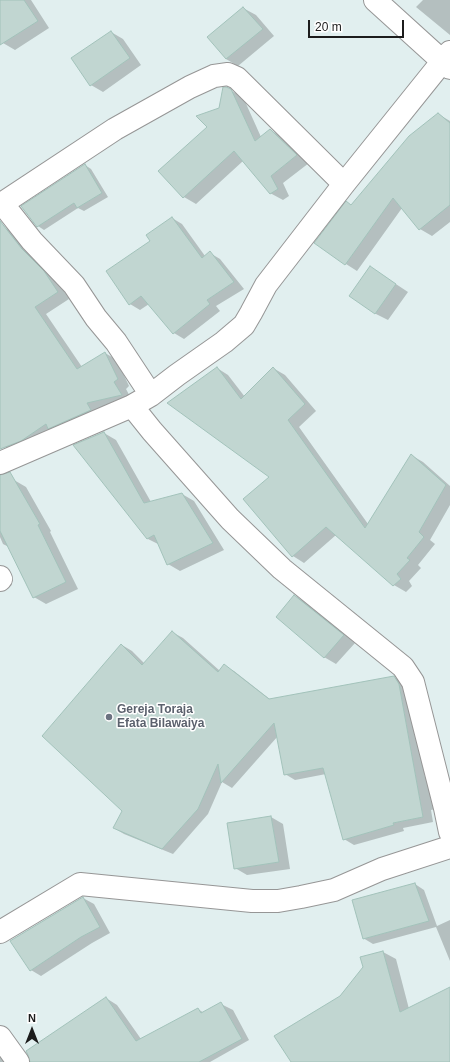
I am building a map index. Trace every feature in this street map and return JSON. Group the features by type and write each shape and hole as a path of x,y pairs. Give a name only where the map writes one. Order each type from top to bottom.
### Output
{"street":[{"path":"0,463 132,406 151,395 176,375 224,342 244,324 266,284 344,184 447,60 375,0"},
{"path":"151,395 116,342 96,318 74,285 32,241 1,204 115,129 190,87 214,76 228,74 238,78 344,184"},
{"path":"132,406 152,431 230,519 282,569 403,667 413,682 450,832"},
{"path":"0,577 0,580"},
{"path":"0,932 80,884 252,901 278,901 334,890 382,869 450,847"},
{"path":"0,1037 18,1062"}],"building":[{"path":"0,0 24,0 38,21 0,45"},
{"path":"243,7 263,29 226,59 207,37"},
{"path":"111,31 130,58 90,86 71,58"},
{"path":"223,87 231,89 255,141 270,129 297,155 271,176 278,189 270,194 234,151 183,198 158,171 207,127 196,116 219,108"},
{"path":"438,113 450,123 450,205 419,230 393,198 345,265 314,243 346,201 351,205 409,136"},
{"path":"85,164 102,193 77,208 74,203 37,227 21,206"},
{"path":"172,217 202,258 210,251 234,282 207,300 210,304 173,334 141,296 129,305 106,271 150,241 146,235"},
{"path":"0,221 22,249 44,271 58,292 35,307 77,369 105,352 118,379 114,382 122,395 87,403 91,410 48,429 46,424 21,441 0,449"},
{"path":"370,266 396,284 375,314 349,296"},
{"path":"217,367 241,399 273,367 305,404 288,420 365,528 411,454 446,485 419,532 424,537 407,558 410,560 397,574 401,579 393,586 326,527 292,557 243,499 269,477 167,403"},
{"path":"104,432 144,503 182,493 213,543 167,565 154,535 147,539 73,445"},
{"path":"10,472 40,524 38,525 66,582 33,598 0,531 0,475"},
{"path":"294,595 344,635 324,658 276,617"},
{"path":"172,631 218,672 224,664 269,699 394,676 399,684 423,817 393,823 394,825 343,840 323,768 284,775 274,723 221,783 218,764 198,809 162,849 113,828 122,811 42,736 121,644 142,665"},
{"path":"271,816 279,862 234,869 227,823"},
{"path":"415,883 429,921 363,939 352,900"},
{"path":"83,897 100,927 81,937 30,971 10,941"},
{"path":"383,951 400,1012 450,987 450,1062 291,1062 274,1036 340,996 363,967 360,957"},
{"path":"106,997 136,1041 198,1008 201,1013 221,1002 242,1039 199,1062 30,1062 26,1051"}],"place":[{"name":"Gereja Toraja Efata Bilawaiya","path":"109,717"}]}
